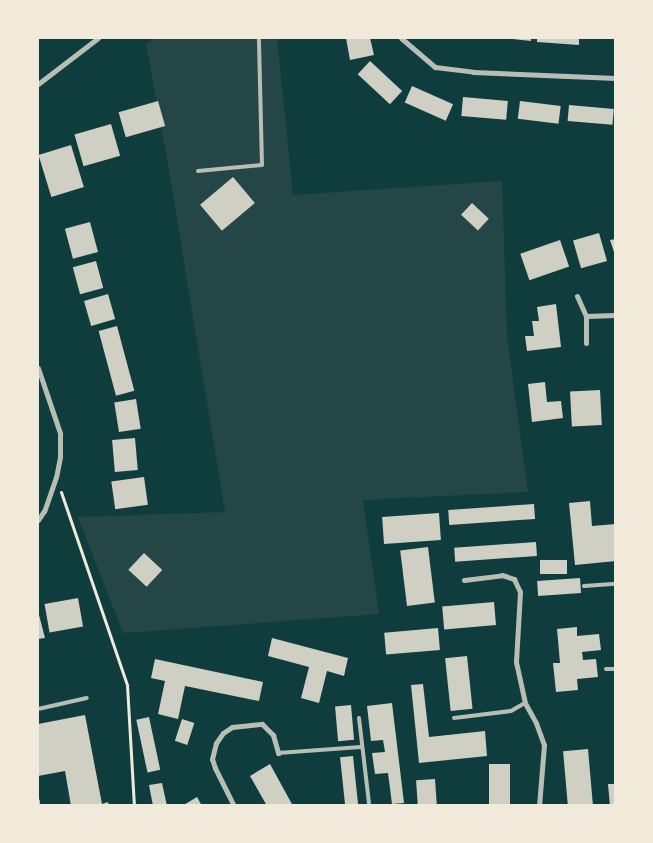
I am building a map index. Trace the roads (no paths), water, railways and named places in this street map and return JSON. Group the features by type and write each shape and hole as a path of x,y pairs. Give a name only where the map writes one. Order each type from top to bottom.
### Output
{"street":[{"path":"38,84 98,38"},
{"path":"401,38 435,67 473,72 616,78"},
{"path":"577,296 586,316 586,343"},
{"path":"586,316 616,315"},
{"path":"38,368 60,433 60,457 56,477 44,511 38,520"},
{"path":"464,580 502,575 514,579 520,592 516,662 526,703 536,722 544,745 539,806"},
{"path":"234,806 212,759 216,743 224,733 232,728 262,724 273,735 278,753"}],"lane":[{"path":"198,171 262,165 259,38"},
{"path":"584,586 616,584"},
{"path":"606,669 616,668"},
{"path":"38,709 88,698"},
{"path":"454,718 511,711 526,703"},
{"path":"359,718 369,803"},
{"path":"278,753 361,747"},
{"path":"38,801 38,806"}]}
